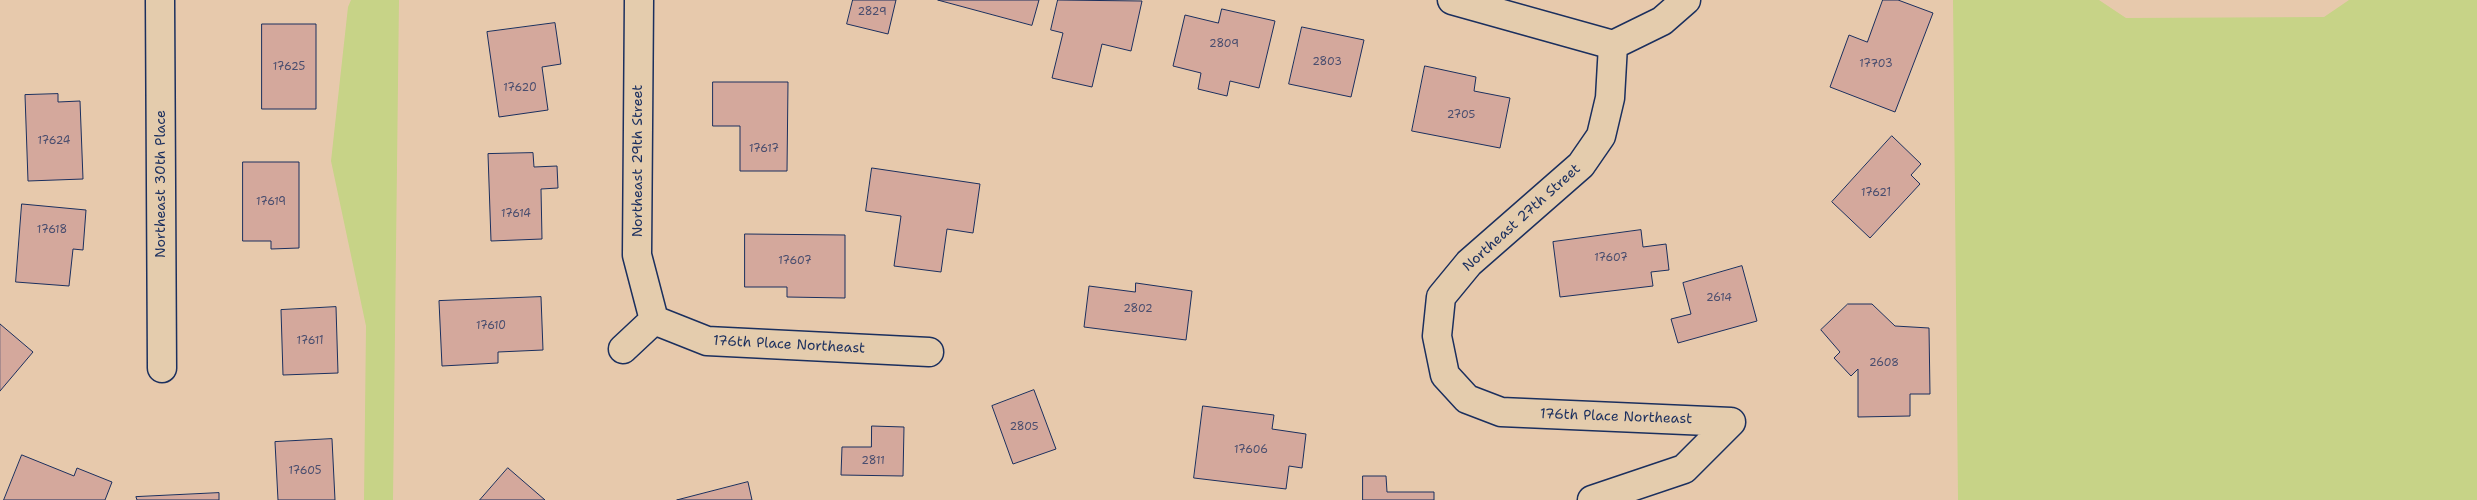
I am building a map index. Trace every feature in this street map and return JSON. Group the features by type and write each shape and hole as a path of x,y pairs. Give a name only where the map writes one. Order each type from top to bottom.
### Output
{"street":[{"name":"Northeast 30th Place","path":"160,0 162,368"},
{"name":"Northeast 29th Street","path":"639,0 637,255 654,320"},
{"path":"1452,0 1613,45 1662,21 1686,0"},
{"name":"Northeast 27th Street","path":"1501,412 1467,399 1445,374 1437,336 1440,297 1469,263 1581,165 1601,136 1610,98 1613,45"},
{"path":"622,349 654,320"},
{"name":"176th Place Northeast","path":"654,320 707,341 929,352"},
{"name":"176th Place Northeast","path":"1501,412 1731,422 1684,469 1592,500"}],"green space":[{"path":"351,0 399,0 393,500 364,500 366,326 331,161 348,7"},
{"path":"1953,0 2099,0 2126,18 2324,17 2349,0 2477,0 2477,500 1958,500"}],"building":[{"path":"853,0 896,0 888,34 847,24"},
{"path":"938,0 1039,0 1032,25"},
{"path":"1058,0 1142,1 1131,51 1102,44 1092,87 1052,78 1063,33 1051,30"},
{"path":"1883,0 1898,0 1933,13 1895,112 1830,87 1849,35 1867,42"},
{"path":"1222,9 1275,21 1259,88 1230,81 1227,96 1198,89 1201,73 1173,66 1185,15 1218,23"},
{"path":"555,23 561,64 542,67 548,110 499,117 487,32"},
{"path":"262,24 316,24 316,109 262,109"},
{"path":"1302,27 1364,40 1351,97 1289,84"},
{"path":"1425,66 1476,77 1474,91 1510,98 1500,148 1412,131"},
{"path":"713,82 788,82 787,171 740,171 740,126 713,126"},
{"path":"58,94 58,102 80,101 83,179 28,181 25,95"},
{"path":"1892,136 1921,164 1911,175 1920,184 1870,238 1832,202"},
{"path":"533,153 534,167 557,166 558,188 541,189 542,239 491,241 488,154"},
{"path":"243,162 299,162 299,248 271,249 271,241 243,241"},
{"path":"872,168 980,184 973,233 947,229 941,272 894,266 901,216 866,211"},
{"path":"22,204 86,210 83,250 73,249 69,286 16,282"},
{"path":"1641,230 1643,247 1666,244 1669,270 1651,272 1653,286 1560,297 1553,242"},
{"path":"745,234 845,235 845,298 787,297 787,287 745,287"},
{"path":"1742,266 1757,321 1678,343 1671,319 1691,314 1683,283"},
{"path":"1136,283 1192,291 1186,340 1084,327 1089,286 1135,292"},
{"path":"541,297 543,350 498,352 498,363 442,366 439,301"},
{"path":"1848,304 1872,304 1895,326 1929,328 1930,394 1910,394 1910,416 1858,417 1858,369 1851,376 1834,358 1840,352 1821,330"},
{"path":"336,307 338,373 283,375 281,310"},
{"path":"0,324 33,352 0,391"},
{"path":"1034,390 1056,449 1013,464 992,406"},
{"path":"1203,406 1274,415 1272,429 1306,434 1302,468 1289,466 1286,489 1194,478"},
{"path":"872,426 904,427 903,476 841,475 842,447 871,447"},
{"path":"332,439 335,500 278,500 275,442"},
{"path":"22,455 74,476 77,468 112,482 105,500 4,500"},
{"path":"508,468 545,500 480,500"},
{"path":"1363,476 1386,476 1387,492 1434,492 1434,500 1363,500"},
{"path":"748,482 752,500 677,500"},
{"path":"219,493 219,500 137,500 136,497"}]}
